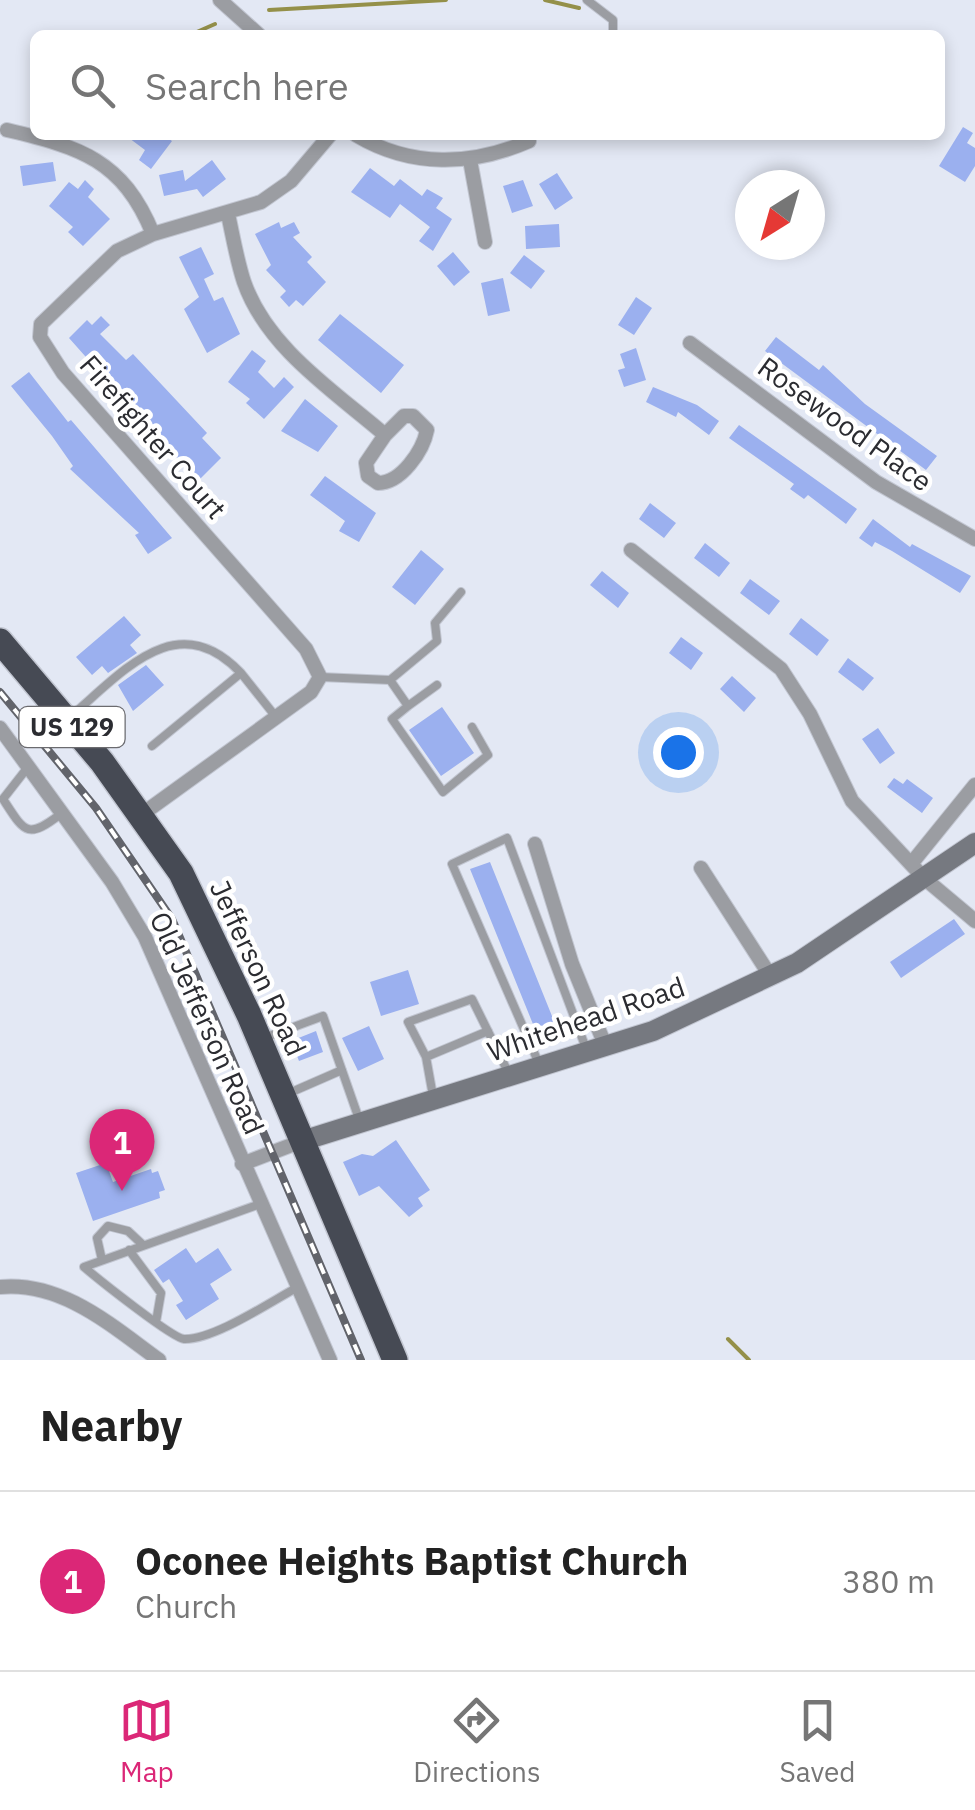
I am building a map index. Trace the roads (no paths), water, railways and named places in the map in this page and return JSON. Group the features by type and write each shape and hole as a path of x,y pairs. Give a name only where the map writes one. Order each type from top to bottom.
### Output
{"highway":[{"name":"Jefferson Road","path":"0,641 142,814 188,888 260,1040 395,1360"}],"main road":[{"name":"Whitehead Road","path":"302,1141 653,1030 771,977 918,871 975,843"}],"street":[{"path":"220,0 253,30"},
{"path":"7,130 30,135"},
{"path":"50,140 106,166 132,192 153,234"},
{"name":"Firefighter Court","path":"320,677 306,649 87,402 40,338 45,318 102,263 153,234 228,214 277,192 325,140"},
{"path":"368,140 406,156 470,160 525,140"},
{"path":"470,160 485,242"},
{"path":"228,214 244,283 264,322 290,352 385,435"},
{"name":"Rosewood Place","path":"690,343 876,482 975,539"},
{"path":"404,416 413,416 427,430 419,449 398,476 378,483 368,476 366,463 385,435 404,416"},
{"path":"631,550 782,668 810,714 845,792 918,871 975,921"},
{"path":"142,814 311,692 320,677"},
{"name":"Old Jefferson Road","path":"0,728 145,937 330,1360"},
{"path":"918,871 975,784"},
{"path":"535,844 596,1048"},
{"path":"702,868 771,977"},
{"name":"Whitehead Road","path":"242,1164 302,1141"},
{"path":"0,1286 20,1286 60,1296 96,1315 160,1360"}],"lane":[{"path":"587,0 613,20 613,30"},
{"path":"320,677 390,680 437,640 435,623 461,592"},
{"path":"66,720 146,656 174,642 196,644 226,657 276,718"},
{"path":"152,746 241,674"},
{"path":"390,680 408,706"},
{"path":"436,685 392,720 443,792 488,756 472,727"},
{"path":"28,767 3,799 20,824 38,831 62,813"},
{"path":"540,1066 452,864 507,838 596,1048"},
{"path":"434,1100 426,1057 408,1022 472,999 510,1076"},
{"path":"260,1040 323,1016 360,1123"},
{"path":"426,1057 488,1031"},
{"path":"283,1096 342,1070"},
{"path":"260,1204 84,1267 168,1335 193,1338 298,1287"},
{"path":"102,1260 98,1238 108,1226 128,1232 143,1245"},
{"path":"129,1250 161,1294 156,1322"}],"waterway":[{"path":"269,10 446,0"},
{"path":"545,0 579,8"},
{"path":"201,30 215,24"},
{"path":"728,1339 749,1360"}],"railway":[{"path":"0,692 96,808 172,919 361,1360"}],"place":[{"name":"Oconee Heights Baptist Church","path":"122,1191"}]}
